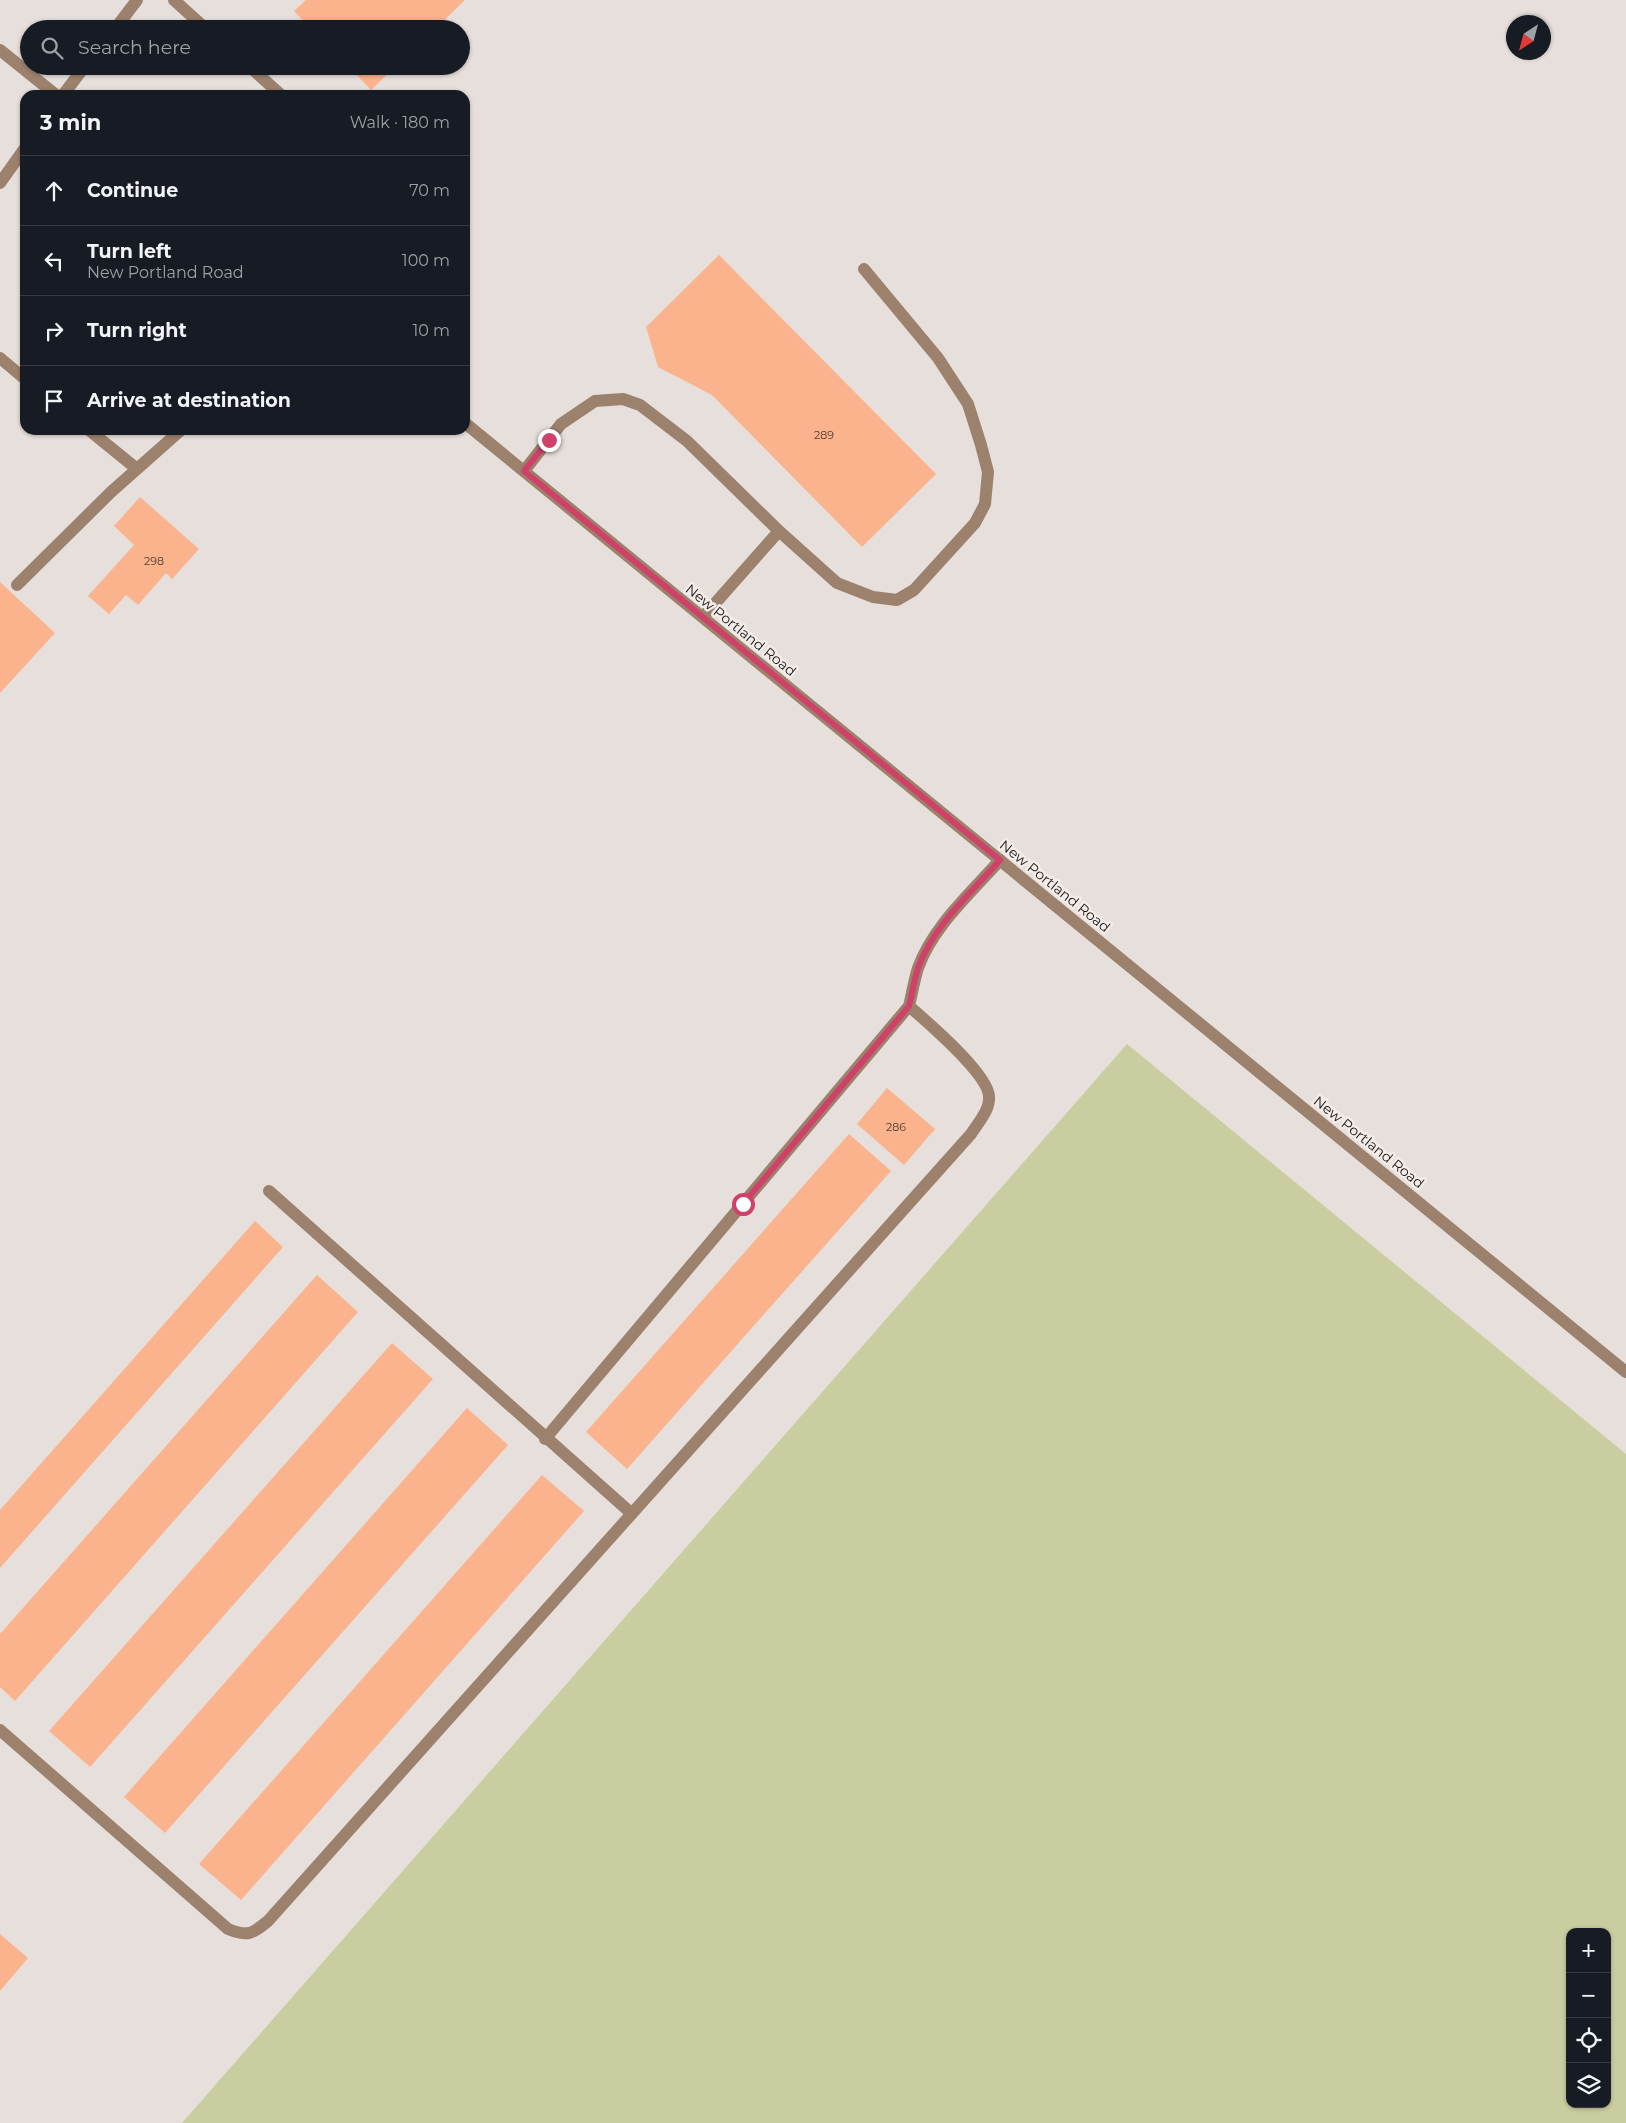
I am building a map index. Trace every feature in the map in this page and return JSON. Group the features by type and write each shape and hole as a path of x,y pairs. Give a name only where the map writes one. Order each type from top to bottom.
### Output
{"street":[{"path":"122,20 137,0"},
{"path":"174,0 196,20"},
{"path":"0,50 20,66"},
{"path":"31,75 50,90"},
{"path":"67,90 78,75"},
{"path":"259,75 275,90"},
{"path":"0,183 20,155"},
{"path":"524,471 562,424 596,401 623,398 640,406 687,440 779,531 838,583 873,597 897,600 914,590 944,560 975,523 985,504 988,472 968,404 938,358 864,269"},
{"path":"0,358 20,374"},
{"name":"New Portland Road","path":"470,427 1626,1372"},
{"path":"95,435 137,469"},
{"path":"16,585 137,469 175,435"},
{"path":"702,617 779,531"},
{"path":"545,1439 909,1006 918,968 929,946 946,921 1000,860"},
{"path":"0,1730 228,1929 242,1934 254,1932 268,1921 971,1134 988,1108 990,1096 986,1084 946,1040 909,1006"},
{"path":"269,1192 631,1514"}],"green space":[{"path":"1127,1044 1626,1454 1626,2123 182,2123"}],"building":[{"path":"306,0 465,0 444,20 302,20 294,11"},
{"path":"357,75 387,75 371,90"},
{"path":"719,255 936,474 862,547 712,395 658,367 646,327"},
{"path":"140,497 199,549 172,579 166,573 138,605 126,595 109,614 88,596 134,545 114,526"},
{"path":"0,582 55,633 0,693"},
{"path":"887,1088 935,1129 904,1165 857,1124"},
{"path":"849,1134 891,1171 627,1469 586,1432"},
{"path":"255,1221 283,1247 0,1568 0,1510"},
{"path":"317,1275 358,1312 15,1701 0,1687 0,1634"},
{"path":"392,1343 433,1379 90,1767 49,1731"},
{"path":"467,1408 508,1445 165,1833 124,1797"},
{"path":"542,1475 584,1511 241,1900 199,1864"},
{"path":"0,1934 28,1958 0,1991"}],"route":[{"path":"549,440 524,471 1000,860 946,921 929,946 918,968 909,1006 743,1204"}]}
